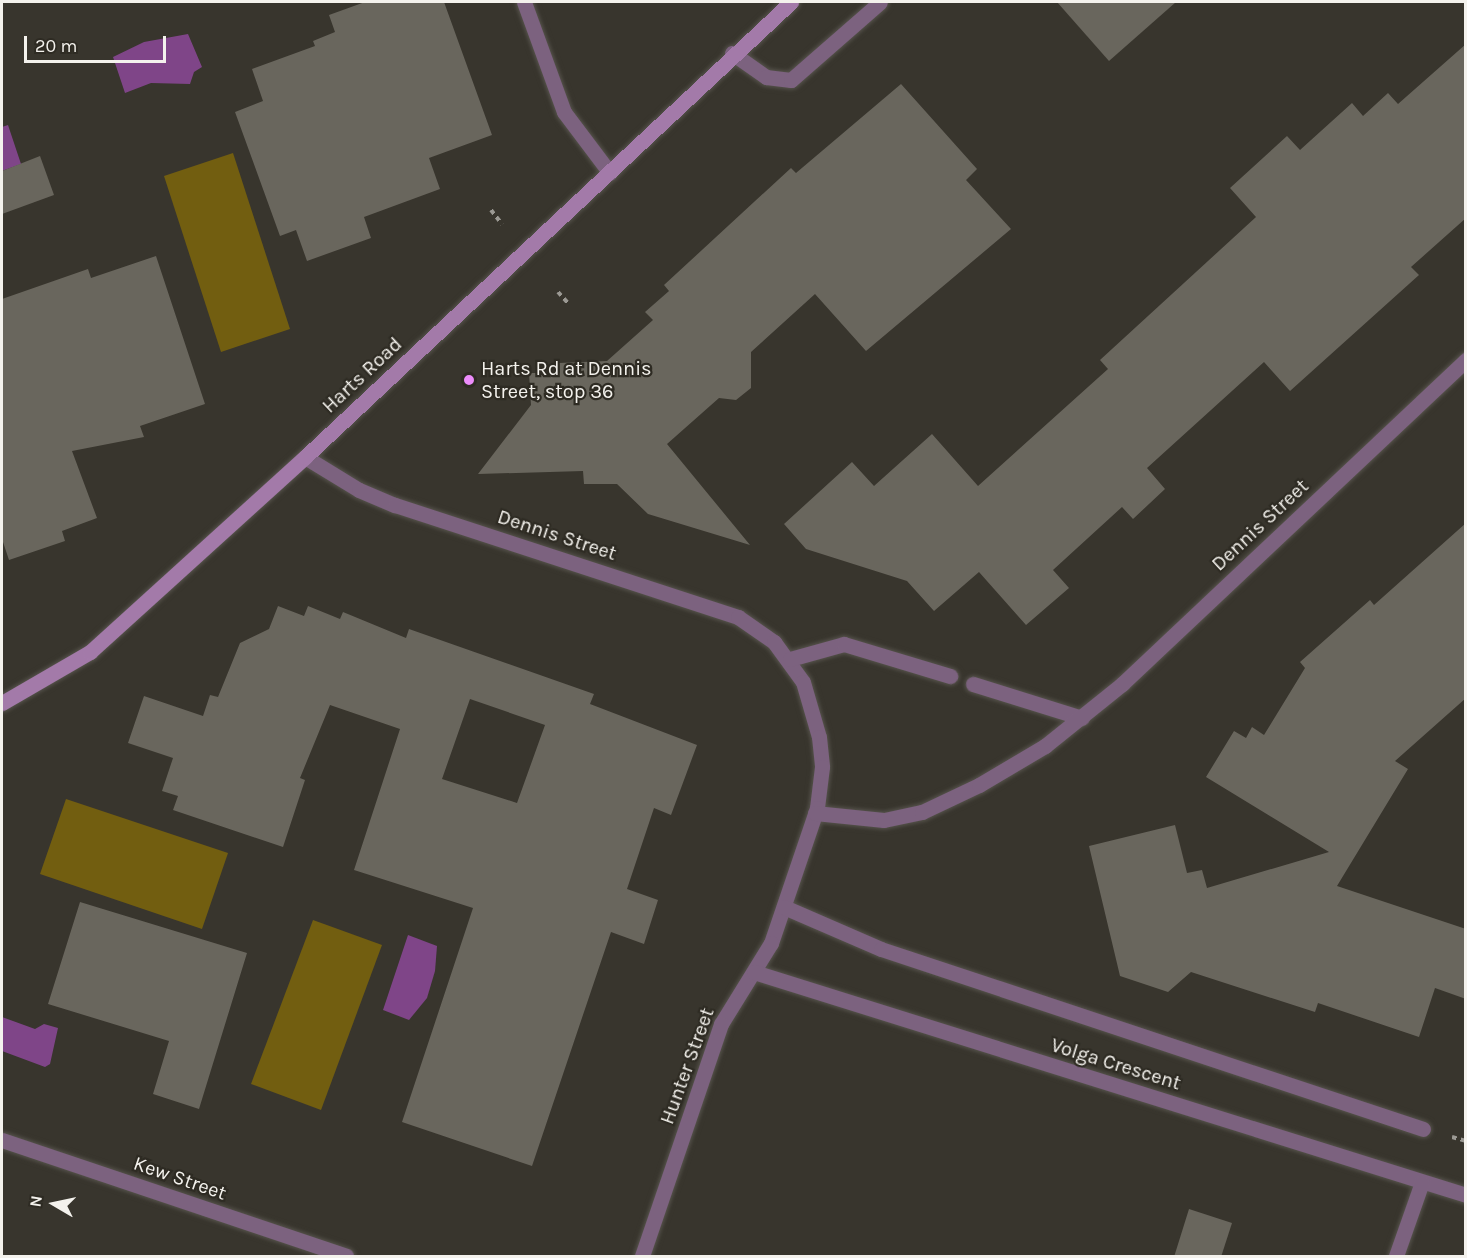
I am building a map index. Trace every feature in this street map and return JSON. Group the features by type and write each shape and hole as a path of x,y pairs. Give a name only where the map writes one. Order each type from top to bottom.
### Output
{"street":[{"path":"524,2 564,112 610,173"},
{"name":"Harts Road","path":"2,703 90,652 305,458 610,173 732,53 791,2"},
{"path":"732,53 766,77 791,80 880,2"},
{"name":"Dennis Street","path":"815,813 884,820 933,808 1027,758 1082,718 1466,360"},
{"name":"Dennis Street","path":"305,458 359,490 395,504 738,617 768,635 790,659 803,682 817,724 822,767 810,830"},
{"path":"790,659 843,644 950,676"},
{"path":"973,684 1082,718"},
{"name":"Hunter Street","path":"642,1257 721,1024 754,972 784,907 810,830"},
{"name":"Volga Crescent","path":"784,907 881,949 1423,1129"},
{"name":"Volga Crescent","path":"754,972 1466,1195"},
{"name":"Kew Street","path":"2,1140 346,1257"},
{"path":"1396,1257 1422,1182"}],"path":[{"path":"491,210 502,224"},
{"path":"558,292 568,303"}],"shaded area":[{"path":"188,34 202,67 194,72 190,84 151,83 125,93 113,57 144,42"},
{"path":"8,125 21,164 2,171 2,127"},
{"path":"233,153 290,329 221,352 164,176"},
{"path":"66,799 228,853 202,929 40,874"},
{"path":"313,920 382,945 321,1110 251,1084"},
{"path":"408,935 437,946 435,971 427,998 409,1020 383,1010"},
{"path":"2,1017 35,1029 44,1024 58,1028 50,1064 45,1067 2,1051"}],"building":[{"path":"365,2 444,2 492,135 429,158 440,189 364,217 371,238 307,261 296,230 280,236 235,112 263,101 252,69 315,46 313,41 335,32 329,15"},
{"path":"1057,2 1176,2 1109,61"},
{"path":"1466,44 1466,218 1411,267 1419,275 1290,391 1264,362 1147,468 1165,489 1133,519 1122,507 1053,570 1069,588 1026,625 979,572 934,611 907,581 806,549 784,524 852,462 874,486 932,434 978,486 1108,369 1100,360 1256,217 1230,188 1287,136 1300,150 1352,103 1363,116 1388,93 1398,104"},
{"path":"901,84 977,169 966,180 1011,229 866,351 815,294 751,352 751,388 736,400 719,398 667,444 750,545 648,514 617,484 584,484 583,471 478,474 531,405 529,373 560,373 559,363 607,361 653,320 645,312 669,291 664,285 791,168 796,173"},
{"path":"40,156 54,195 2,214 2,171"},
{"path":"156,256 205,404 140,426 144,437 72,451 97,518 62,531 65,541 9,560 2,539 2,299 88,269 91,278"},
{"path":"1466,523 1466,698 1395,761 1408,769 1337,886 1466,929 1466,999 1435,988 1419,1037 1318,1003 1315,1012 1191,972 1168,992 1120,976 1089,846 1175,825 1187,873 1202,870 1207,888 1329,852 1206,777 1234,731 1246,738 1252,727 1264,735 1305,668 1300,662 1370,600 1374,605"},
{"path":"278,606 304,616 308,606 340,619 343,612 406,638 409,629 594,694 590,704 697,745 671,815 654,808 627,889 658,900 644,944 611,932 532,1166 402,1122 473,908 354,870 400,729 330,705 300,778 305,780 283,847 173,810 178,796 162,791 173,758 128,743 144,696 203,716 210,695 218,697 240,643 269,629","holes":["470,699 545,725 517,803 442,779"]},
{"path":"80,902 247,953 199,1109 153,1094 169,1041 48,1004"},
{"path":"1189,1209 1232,1223 1221,1257 1174,1257"}],"place":[{"name":"Harts Rd at Dennis Street, stop 36","path":"469,380"}]}
